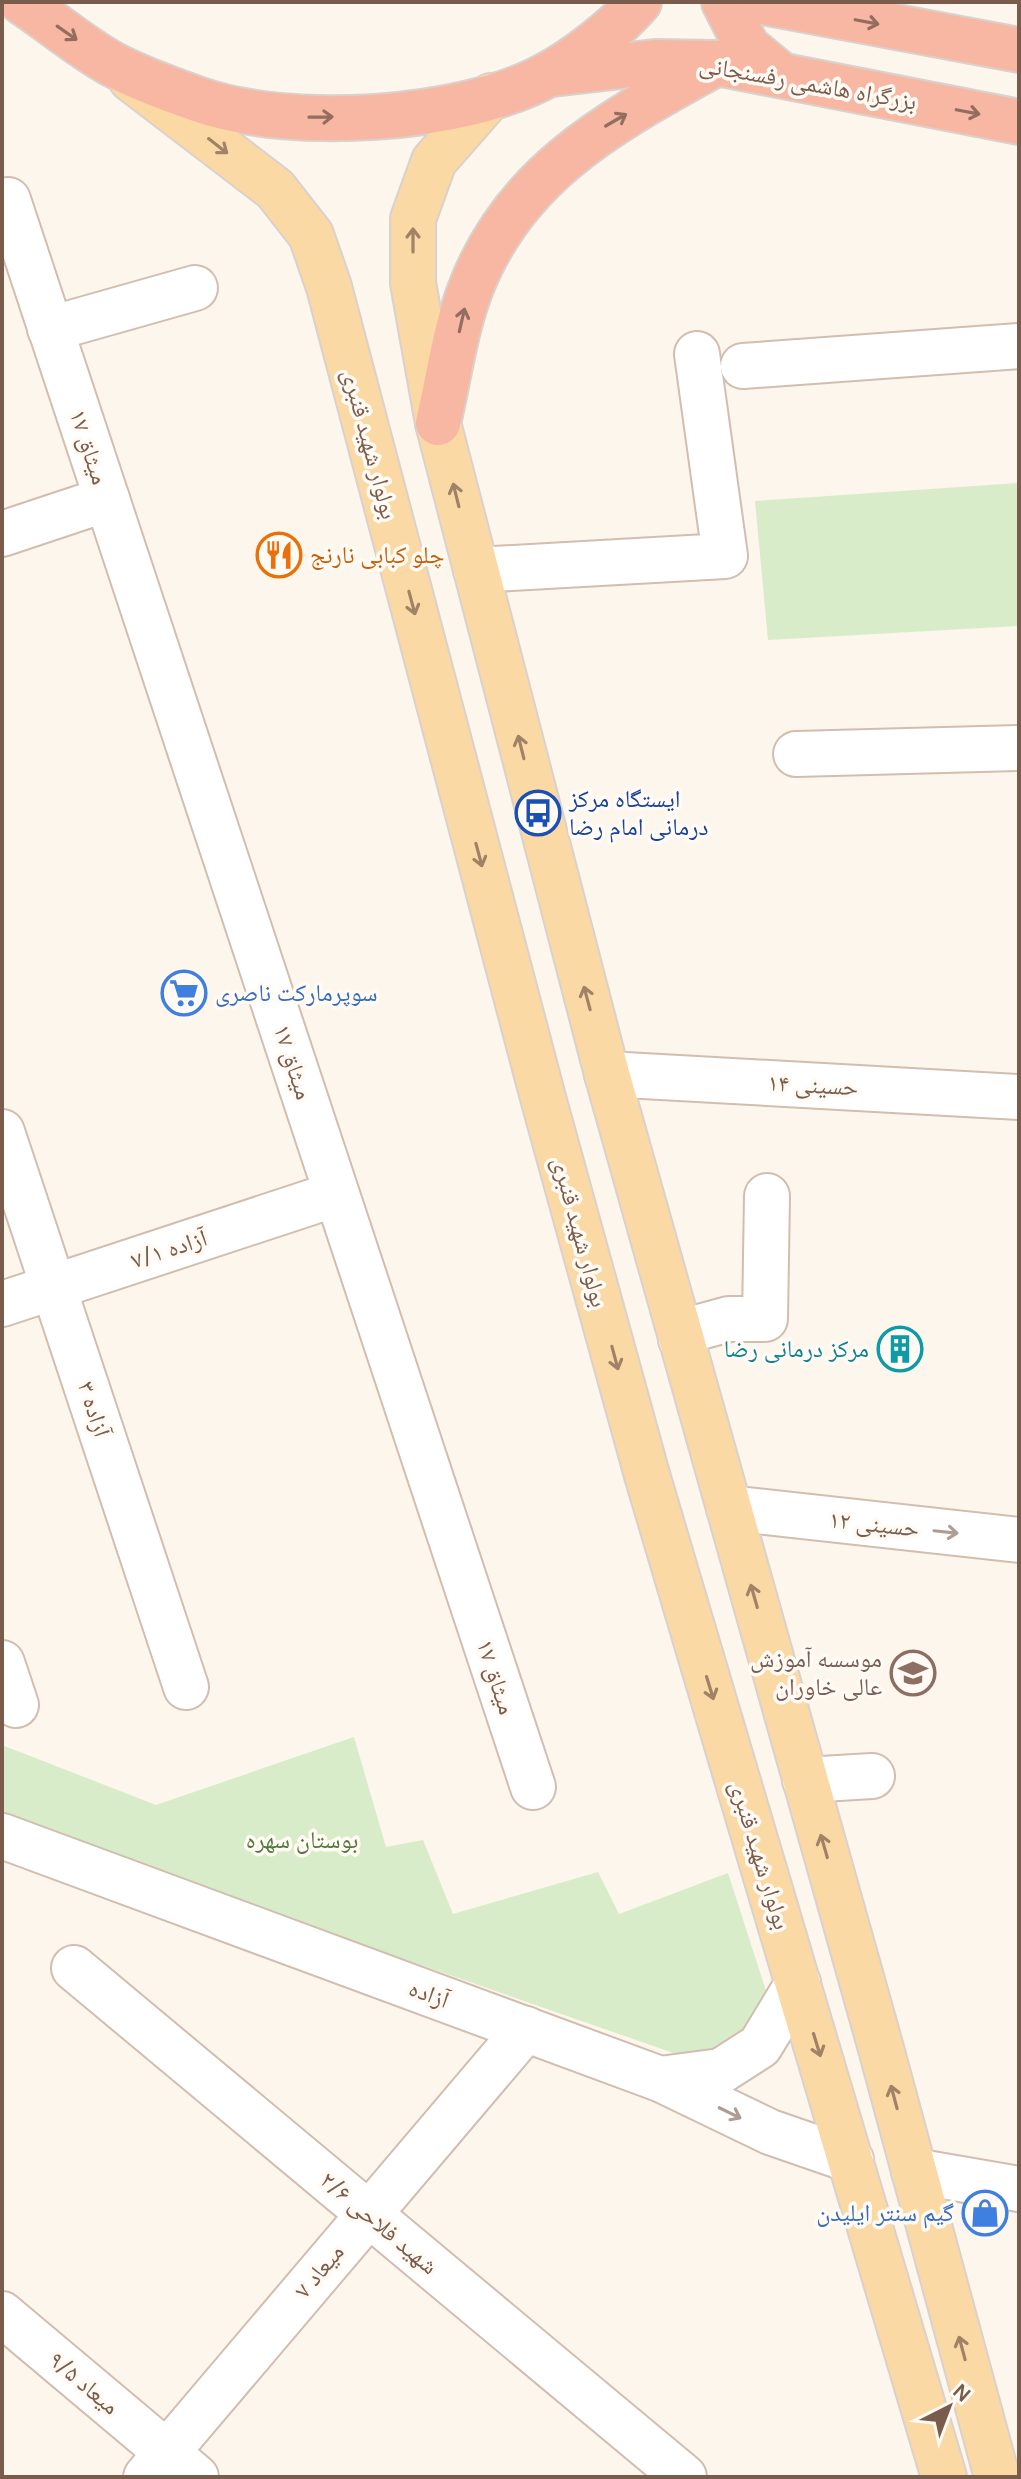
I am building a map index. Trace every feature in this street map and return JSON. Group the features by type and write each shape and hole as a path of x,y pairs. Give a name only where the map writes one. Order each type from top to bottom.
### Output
{"highway":[{"path":"22,2 112,64 200,100 290,118 361,117 440,109 491,96 548,75 633,9"},
{"path":"724,2 747,47 781,75"},
{"path":"763,2 1019,50"},
{"name":"بزرگراه هاشمی رفسنجانی","path":"548,75 655,62 717,63 1019,122"},
{"path":"438,423 469,294 498,234 524,197 599,130 717,63"}],"main road":[{"name":"بولوار شهید قنبری","path":"112,64 275,189 311,235 329,287 542,1094 647,1475 944,2477"},
{"path":"491,96 434,161 413,219 413,283 438,423 607,1074 997,2477"},
{"path":"542,1094 607,1074"}],"street":[{"name":"میثاق ۱۷","path":"8,200 533,1787"},
{"path":"50,329 195,288"},
{"path":"743,366 1019,346"},
{"path":"476,570 725,556 697,354"},
{"path":"2,534 107,499"},
{"path":"796,754 1019,748"},
{"name":"حسینی ۱۴","path":"607,1074 1019,1097"},
{"name":"آزاده ۳","path":"2,1132 186,1687"},
{"name":"آزاده ۷/۱","path":"2,1304 336,1194"},
{"path":"681,1339 685,1331 729,1319 765,1319 767,1196"},
{"name":"حسینی ۱۲","path":"729,1508 1019,1540"},
{"path":"2,1663 16,1705"},
{"path":"805,1780 872,1776"},
{"name":"آزاده","path":"2,1836 660,2079 770,2132 851,2160"},
{"name":"شهید فلاحی ۲/۶","path":"74,1968 684,2477"},
{"path":"660,2079 721,2071 760,2046 798,1983"},
{"name":"میعاد ۷","path":"169,2469 368,2213 526,2029"},
{"path":"914,2171 1019,2189"},
{"name":"میعاد ۹/۵","path":"2,2314 169,2469"}],"green space":[{"path":"1019,483 1019,626 768,640 755,501"},
{"name":"بوستان سهره","path":"354,1737 386,1847 423,1840 453,1914 598,1872 619,1914 728,1873 770,2003 740,2051 702,2063 2,1819 2,1745 156,1805"}],"place":[{"name":"چلو کبابی نارنج","path":"279,555"},
{"name":"ایستگاه مرکز درمانی امام رضا","path":"538,813"},
{"name":"سوپرمارکت ناصری","path":"184,993"},
{"name":"مرکز درمانی رضا","path":"900,1349"},
{"name":"موسسه آموزش عالی خاوران","path":"913,1673"},
{"name":"گیم سنتر ایلیدن","path":"985,2213"}]}
